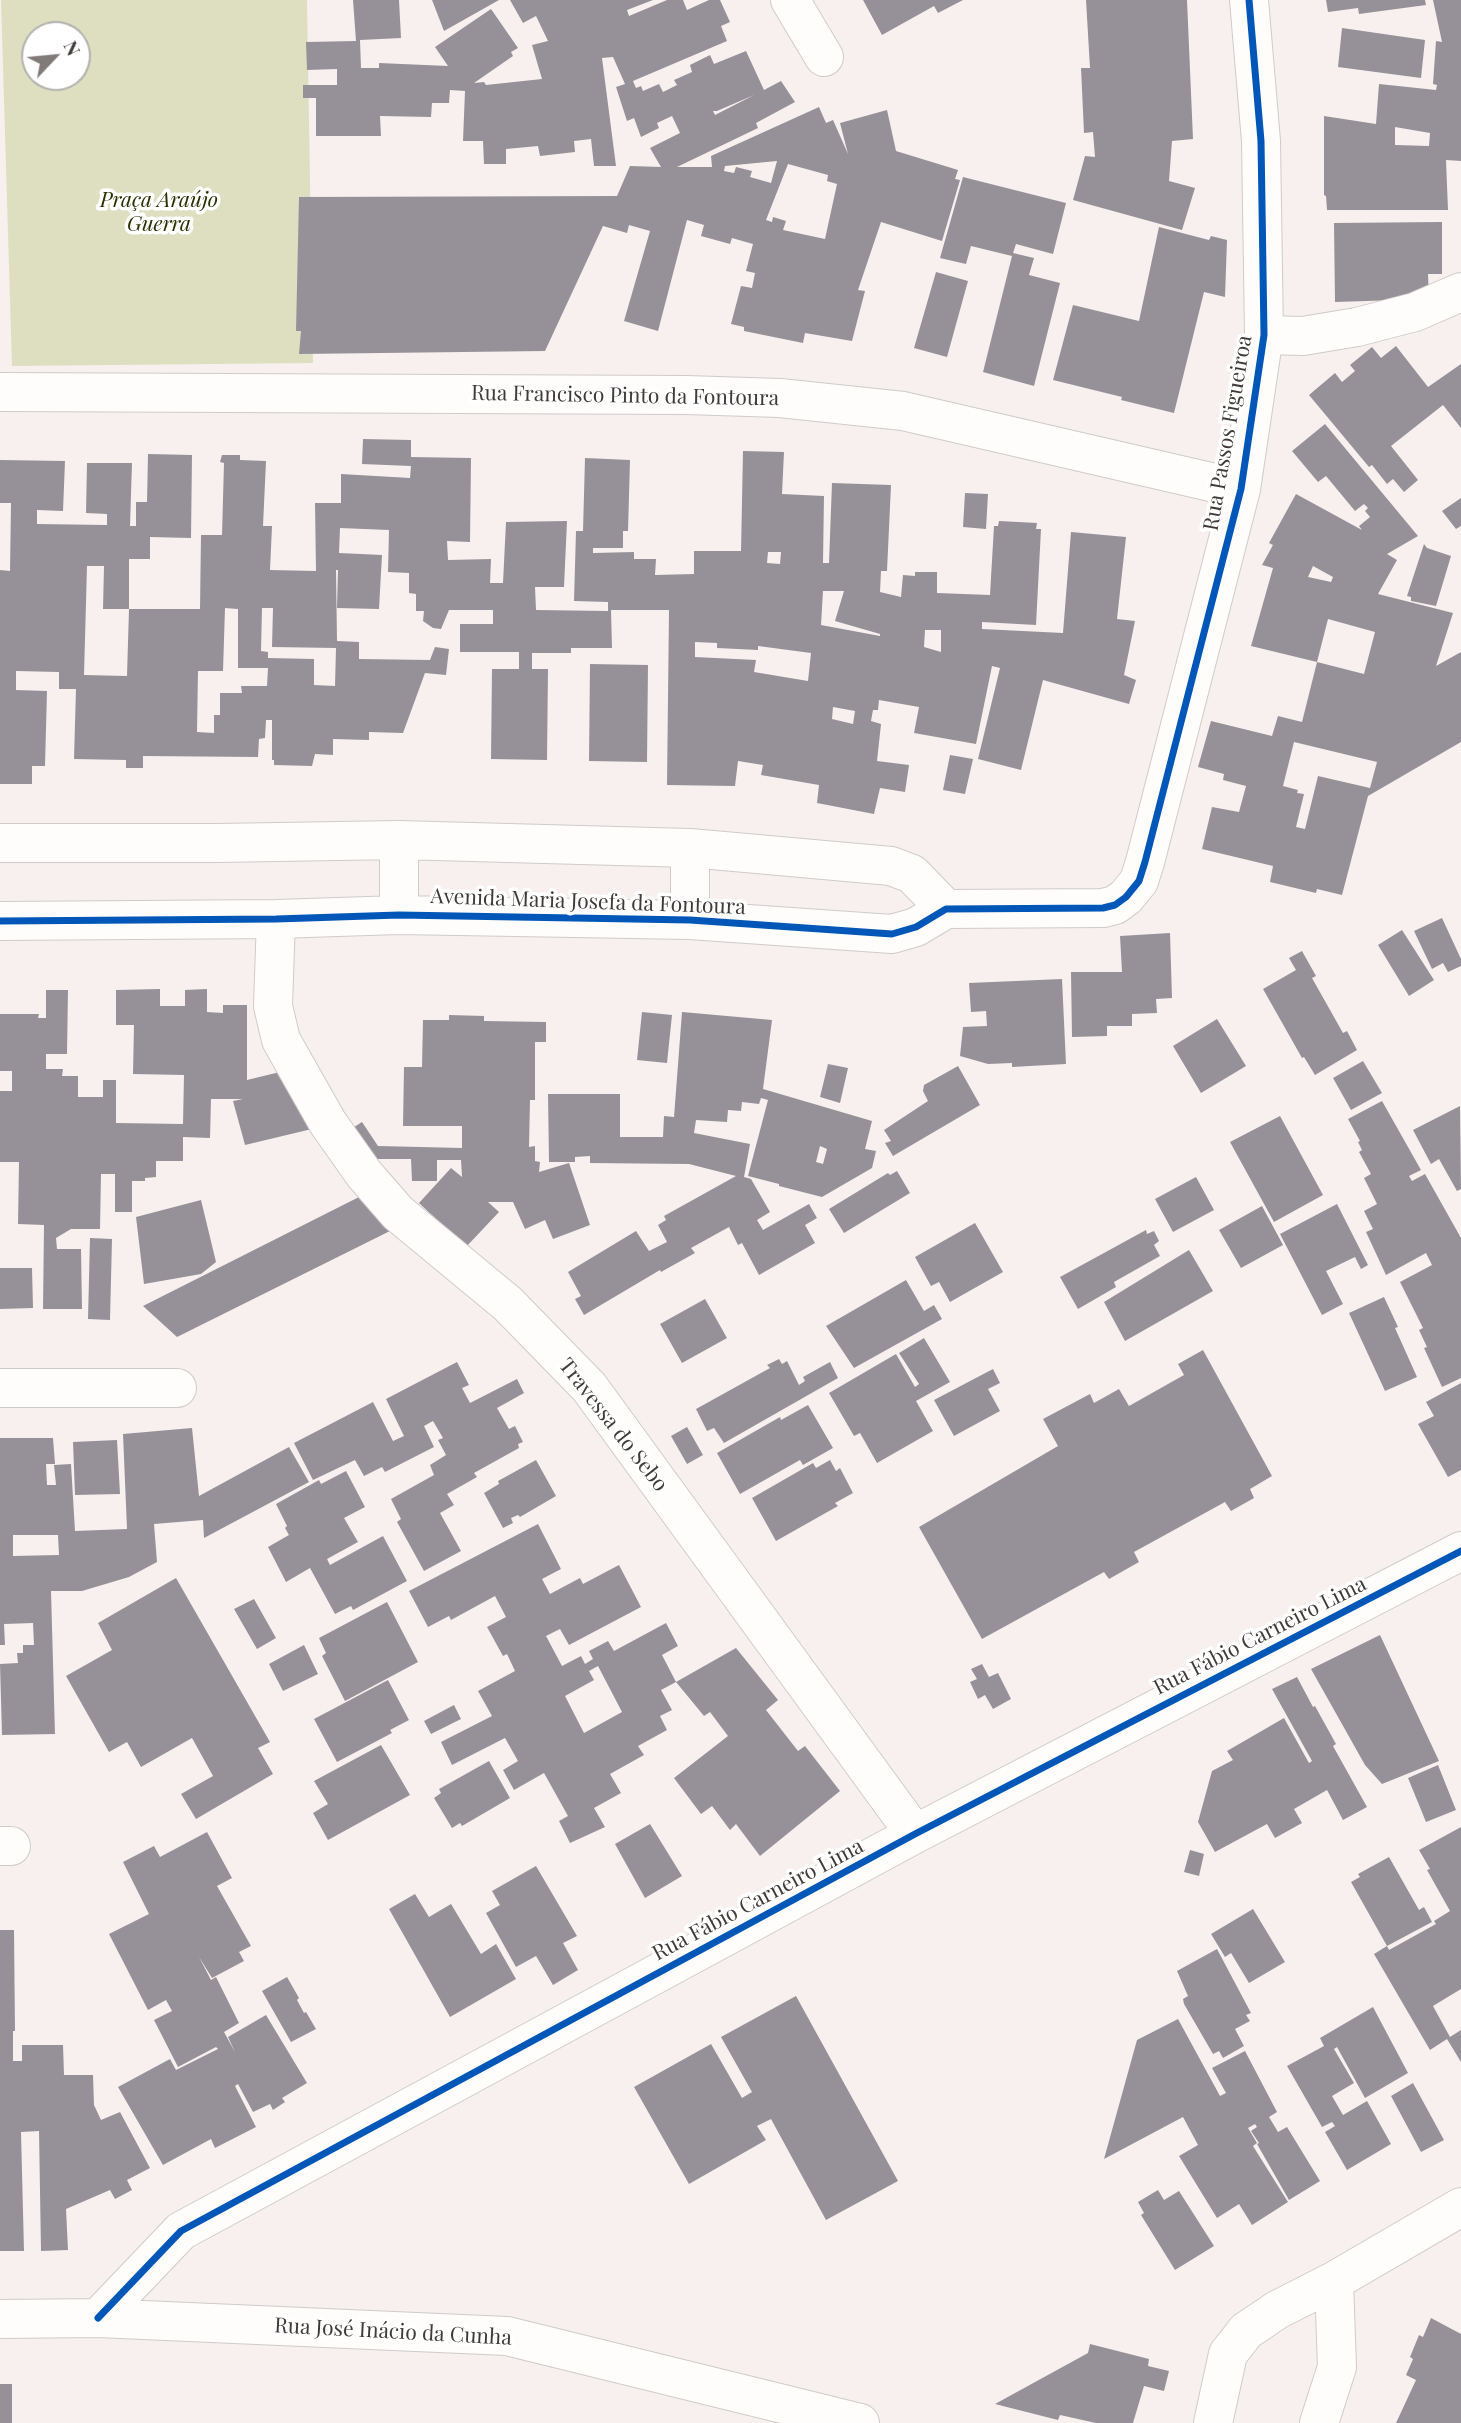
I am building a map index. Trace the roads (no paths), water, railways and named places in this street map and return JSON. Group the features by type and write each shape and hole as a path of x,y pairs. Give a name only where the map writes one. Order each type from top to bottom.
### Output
{"street":[{"path":"790,0 824,57"},
{"name":"Rua Passos Figueiroa","path":"946,909 1103,908 1115,905 1126,897 1139,881 1241,489 1264,335 1261,141 1249,0"},
{"path":"1264,335 1303,336 1357,327 1415,312 1461,292"},
{"name":"Rua Francisco Pinto da Fontoura","path":"0,392 686,395 780,398 903,411 1241,489"},
{"path":"399,840 399,915"},
{"path":"0,842 399,840 690,848 891,866 912,874 946,909"},
{"path":"690,848 690,919"},
{"name":"Avenida Maria Josefa da Fontoura","path":"0,921 276,919 399,915 690,919 892,934 916,927 946,909"},
{"name":"Travessa do Sebo","path":"276,919 273,1006 281,1040 328,1124 398,1213 508,1304 589,1387 915,1835"},
{"path":"0,1388 177,1388"},
{"name":"Rua Fábio Carneiro Lima","path":"98,2318 181,2231 915,1835 1461,1551"},
{"path":"1213,2423 1228,2354 1246,2331 1277,2310 1334,2281 1461,2207"},
{"path":"1319,2423 1337,2367 1334,2281"},
{"name":"Rua José Inácio da Cunha","path":"0,2319 98,2318 507,2336 860,2423"}],"park label":[{"name":"Praça Araújo Guerra","path":"159,212"}]}
